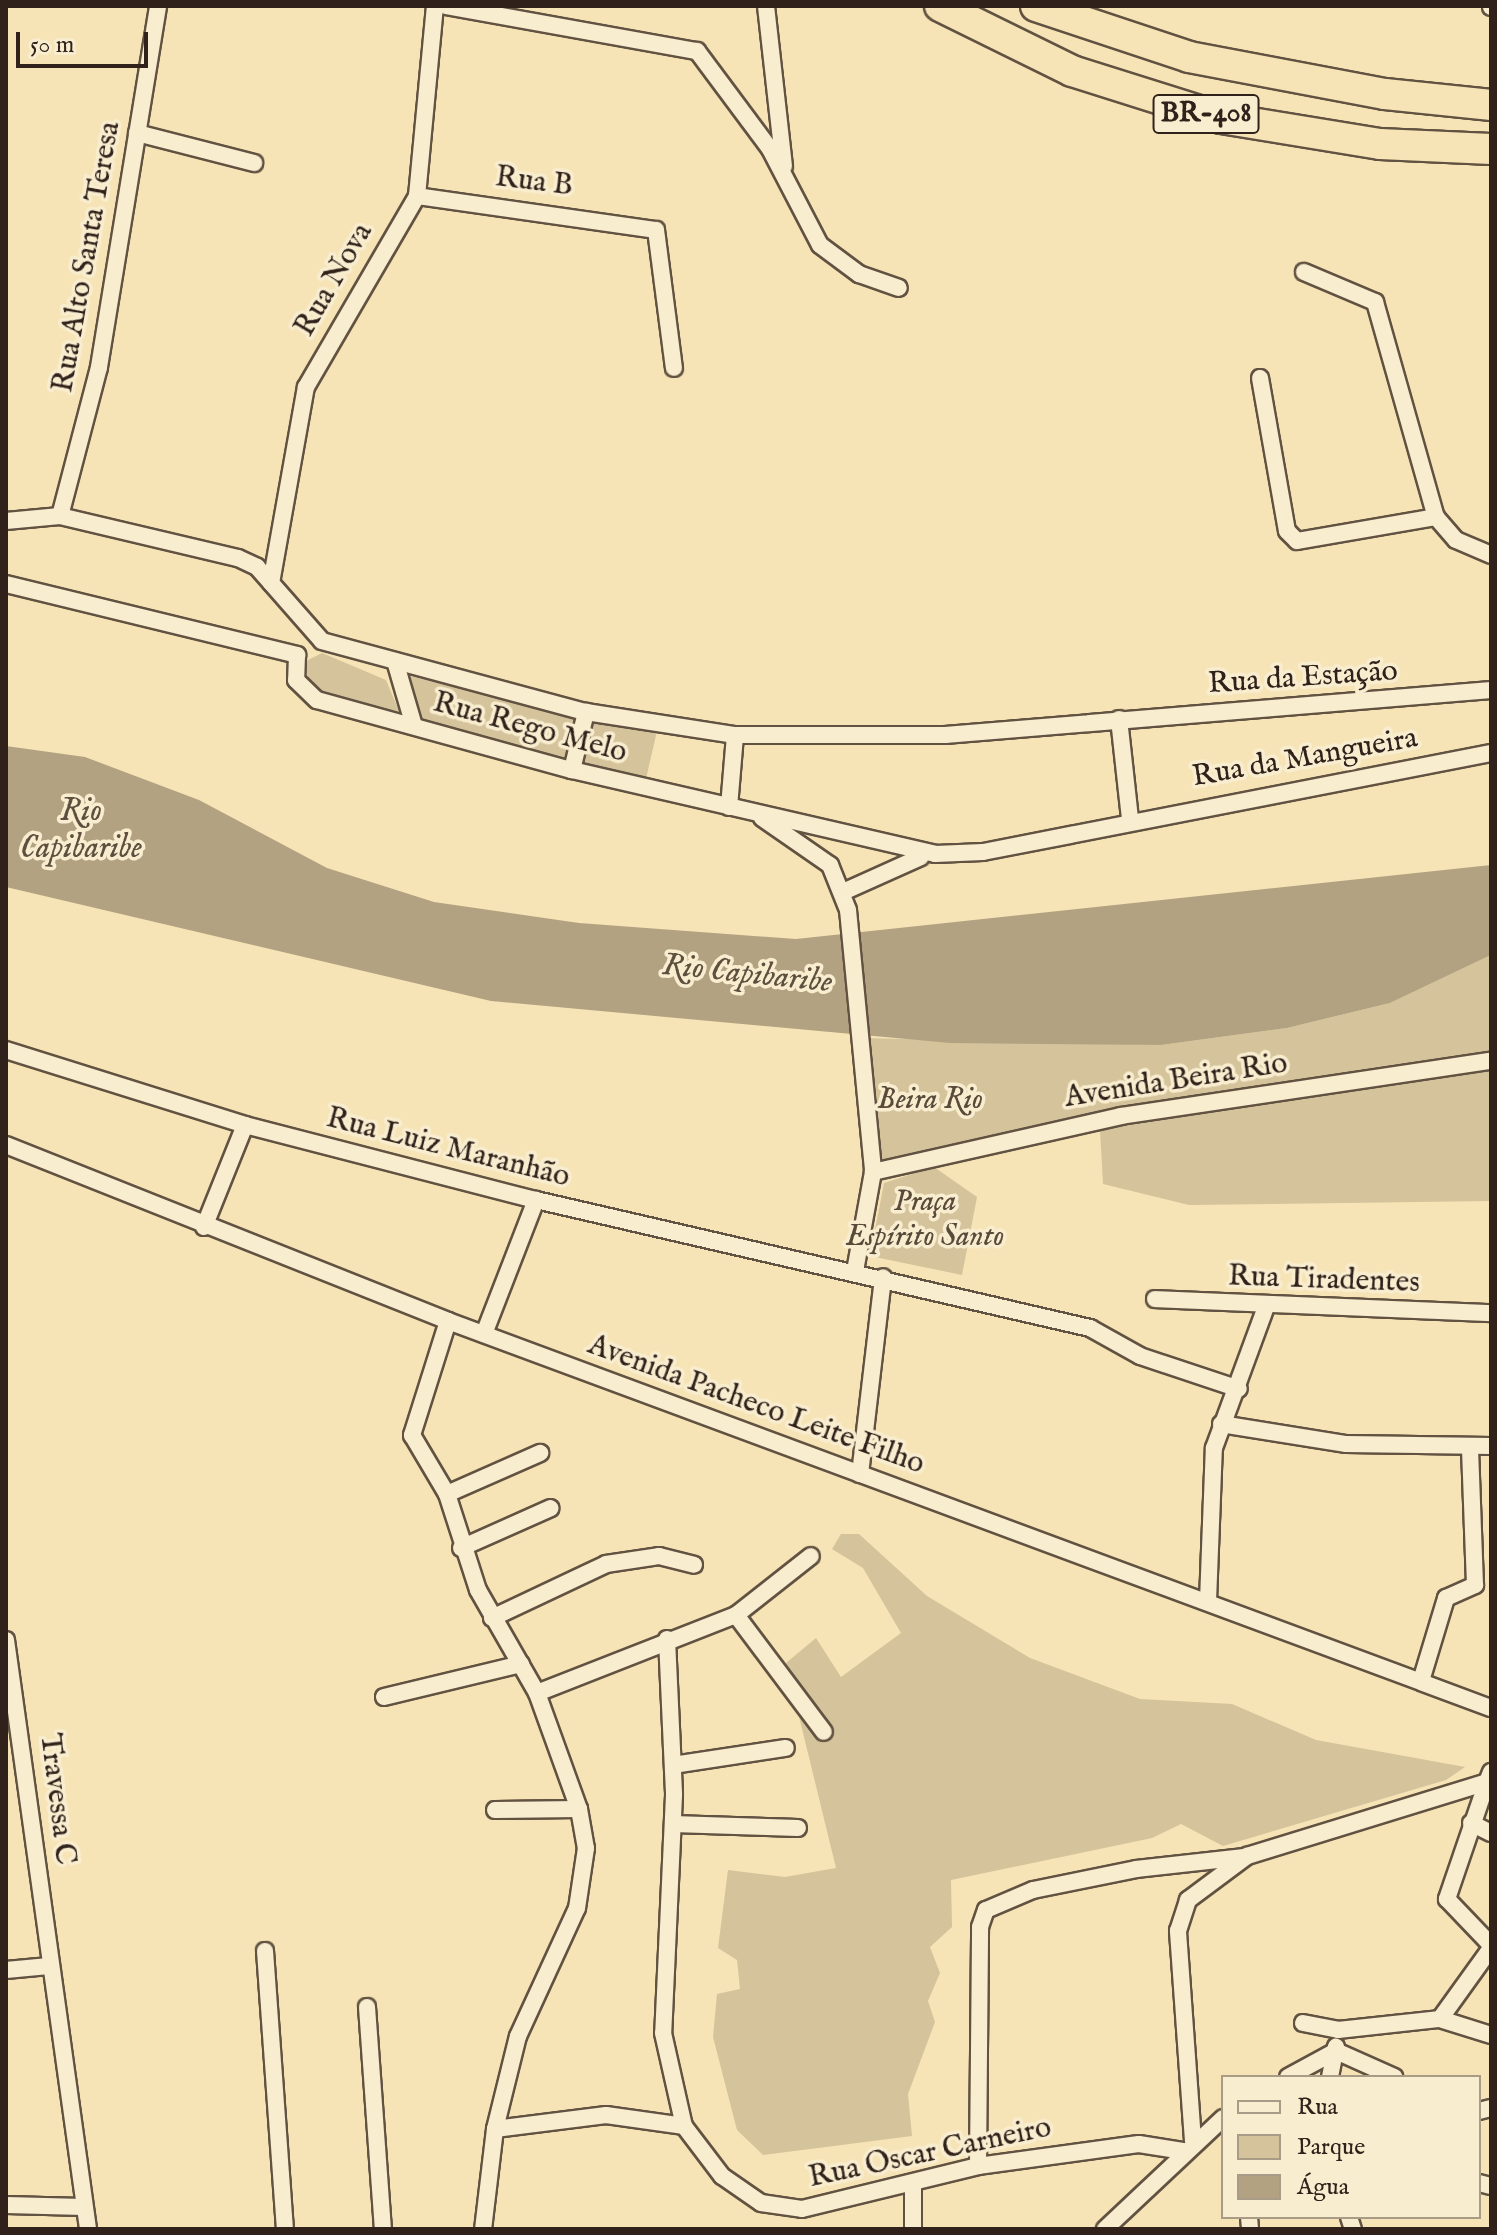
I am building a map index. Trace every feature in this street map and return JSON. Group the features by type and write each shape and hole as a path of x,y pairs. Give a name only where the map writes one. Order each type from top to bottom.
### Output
{"highway":[{"name":"BR-408","path":"940,6 1072,71 1221,118 1380,144 1491,149"},
{"name":"BR-408","path":"1036,6 1204,60 1385,94 1491,105"}],"street":[{"name":"Rua Alto Santa Teresa","path":"60,516 99,367 158,6"},
{"name":"Rua Nova","path":"271,583 306,387 417,196 435,6"},
{"path":"446,6 691,47 784,171 820,245 859,274 899,288"},
{"path":"766,6 784,171"},
{"path":"137,133 254,163"},
{"name":"Rua B","path":"417,196 644,224 661,239 674,368"},
{"path":"1304,272 1375,302 1436,517 1456,540 1491,555"},
{"path":"1260,378 1287,531 1297,541 1436,517"},
{"path":"6,521 60,516 238,558 271,583 322,641 297,655 6,584"},
{"name":"Rua da Estação","path":"322,641 586,712 735,735 945,735 1491,690"},
{"name":"Rua Rego Melo","path":"297,655 300,688 317,700 572,770 935,854"},
{"path":"395,661 414,726"},
{"path":"572,770 586,712"},
{"path":"1119,719 1130,818"},
{"path":"729,807 735,735"},
{"name":"Rua da Mangueira","path":"935,854 983,852 1130,818 1491,753"},
{"path":"751,810 830,865 848,910 863,1038 873,1172 855,1271"},
{"path":"843,892 883,868 935,854"},
{"name":"Rua Luiz Maranhão","path":"6,1050 245,1125 536,1200 883,1277 1090,1328 1140,1356 1239,1389"},
{"name":"Avenida Beira Rio","path":"873,1172 1121,1116 1491,1061"},
{"path":"204,1227 245,1125"},
{"name":"Avenida Pacheco Leite Filho","path":"6,1145 204,1227 448,1321 1491,1708"},
{"path":"484,1334 536,1200"},
{"path":"860,1474 883,1277"},
{"name":"Rua Tiradentes","path":"1155,1299 1266,1307 1491,1313"},
{"path":"1208,1601 1221,1424 1239,1389 1266,1307"},
{"path":"448,1321 411,1429 447,1494 461,1548 492,1618 537,1693 579,1809 586,1848 577,1908 534,1989 495,2129 483,2229"},
{"path":"1221,1424 1346,1444 1491,1446"},
{"path":"1421,1681 1446,1598 1475,1585 1470,1447"},
{"path":"447,1494 540,1453"},
{"path":"461,1548 551,1508"},
{"path":"492,1618 606,1564 659,1556 694,1565"},
{"path":"537,1693 667,1639 736,1615 811,1556"},
{"path":"736,1615 824,1732"},
{"name":"Rua Oscar Carneiro","path":"667,1639 673,1824 661,1996 684,2126 722,2176 761,2203 802,2209 978,2166 1139,2144 1188,2146"},
{"name":"Travessa C","path":"6,1640 88,2229"},
{"path":"384,1697 521,1664"},
{"path":"673,1765 786,1748"},
{"path":"1440,2019 1491,1947 1447,1899 1489,1777"},
{"path":"978,2166 980,1927 986,1910 1033,1890 1136,1869 1247,1856 1489,1777"},
{"path":"495,1810 579,1809"},
{"path":"1471,1823 1491,1833"},
{"path":"673,1824 798,1828"},
{"path":"1188,2146 1179,1918 1197,1890 1247,1856"},
{"path":"265,1951 285,2229"},
{"path":"6,1970 49,1966"},
{"path":"367,2007 383,2229"},
{"path":"1303,2023 1338,2030 1440,2019 1491,2035"},
{"path":"1330,2075 1338,2030"},
{"path":"1292,2075 1336,2051"},
{"path":"1336,2051 1390,2075"},
{"path":"495,2129 606,2115 684,2126"},
{"path":"1105,2229 1188,2146 1221,2120"},
{"path":"913,2183 913,2229"},
{"path":"6,2205 84,2207"}],"green space":[{"path":"322,653 386,680 399,711 314,699 304,662"},
{"path":"409,676 656,733 646,779 398,722"},
{"name":"Beira Rio","path":"1491,955 1491,1061 1070,1127 873,1172 863,1038 1161,1045 1287,1028 1390,1003"},
{"path":"1491,1068 1491,1201 1189,1205 1103,1184 1100,1130"},
{"name":"Praça Espírito Santo","path":"934,1167 977,1197 962,1275 870,1256 884,1183"},
{"path":"841,1534 859,1534 927,1596 1030,1658 1140,1699 1232,1704 1316,1740 1465,1767 1446,1780 1223,1846 1181,1824 1152,1838 951,1880 952,1927 930,1947 940,1973 928,2001 935,2022 908,2094 912,2136 763,2155 737,2130 713,2037 717,1994 740,1989 737,1960 718,1948 728,1870 785,1877 836,1868 786,1663 816,1638 841,1677 901,1633 863,1568 832,1549"}],"water":[{"name":"Rio Capibaribe","path":"6,746 85,757 199,800 327,868 434,902 579,923 796,939 1491,865 1491,955 1390,1003 1287,1028 1161,1045 950,1043 491,1001 6,887"}]}
